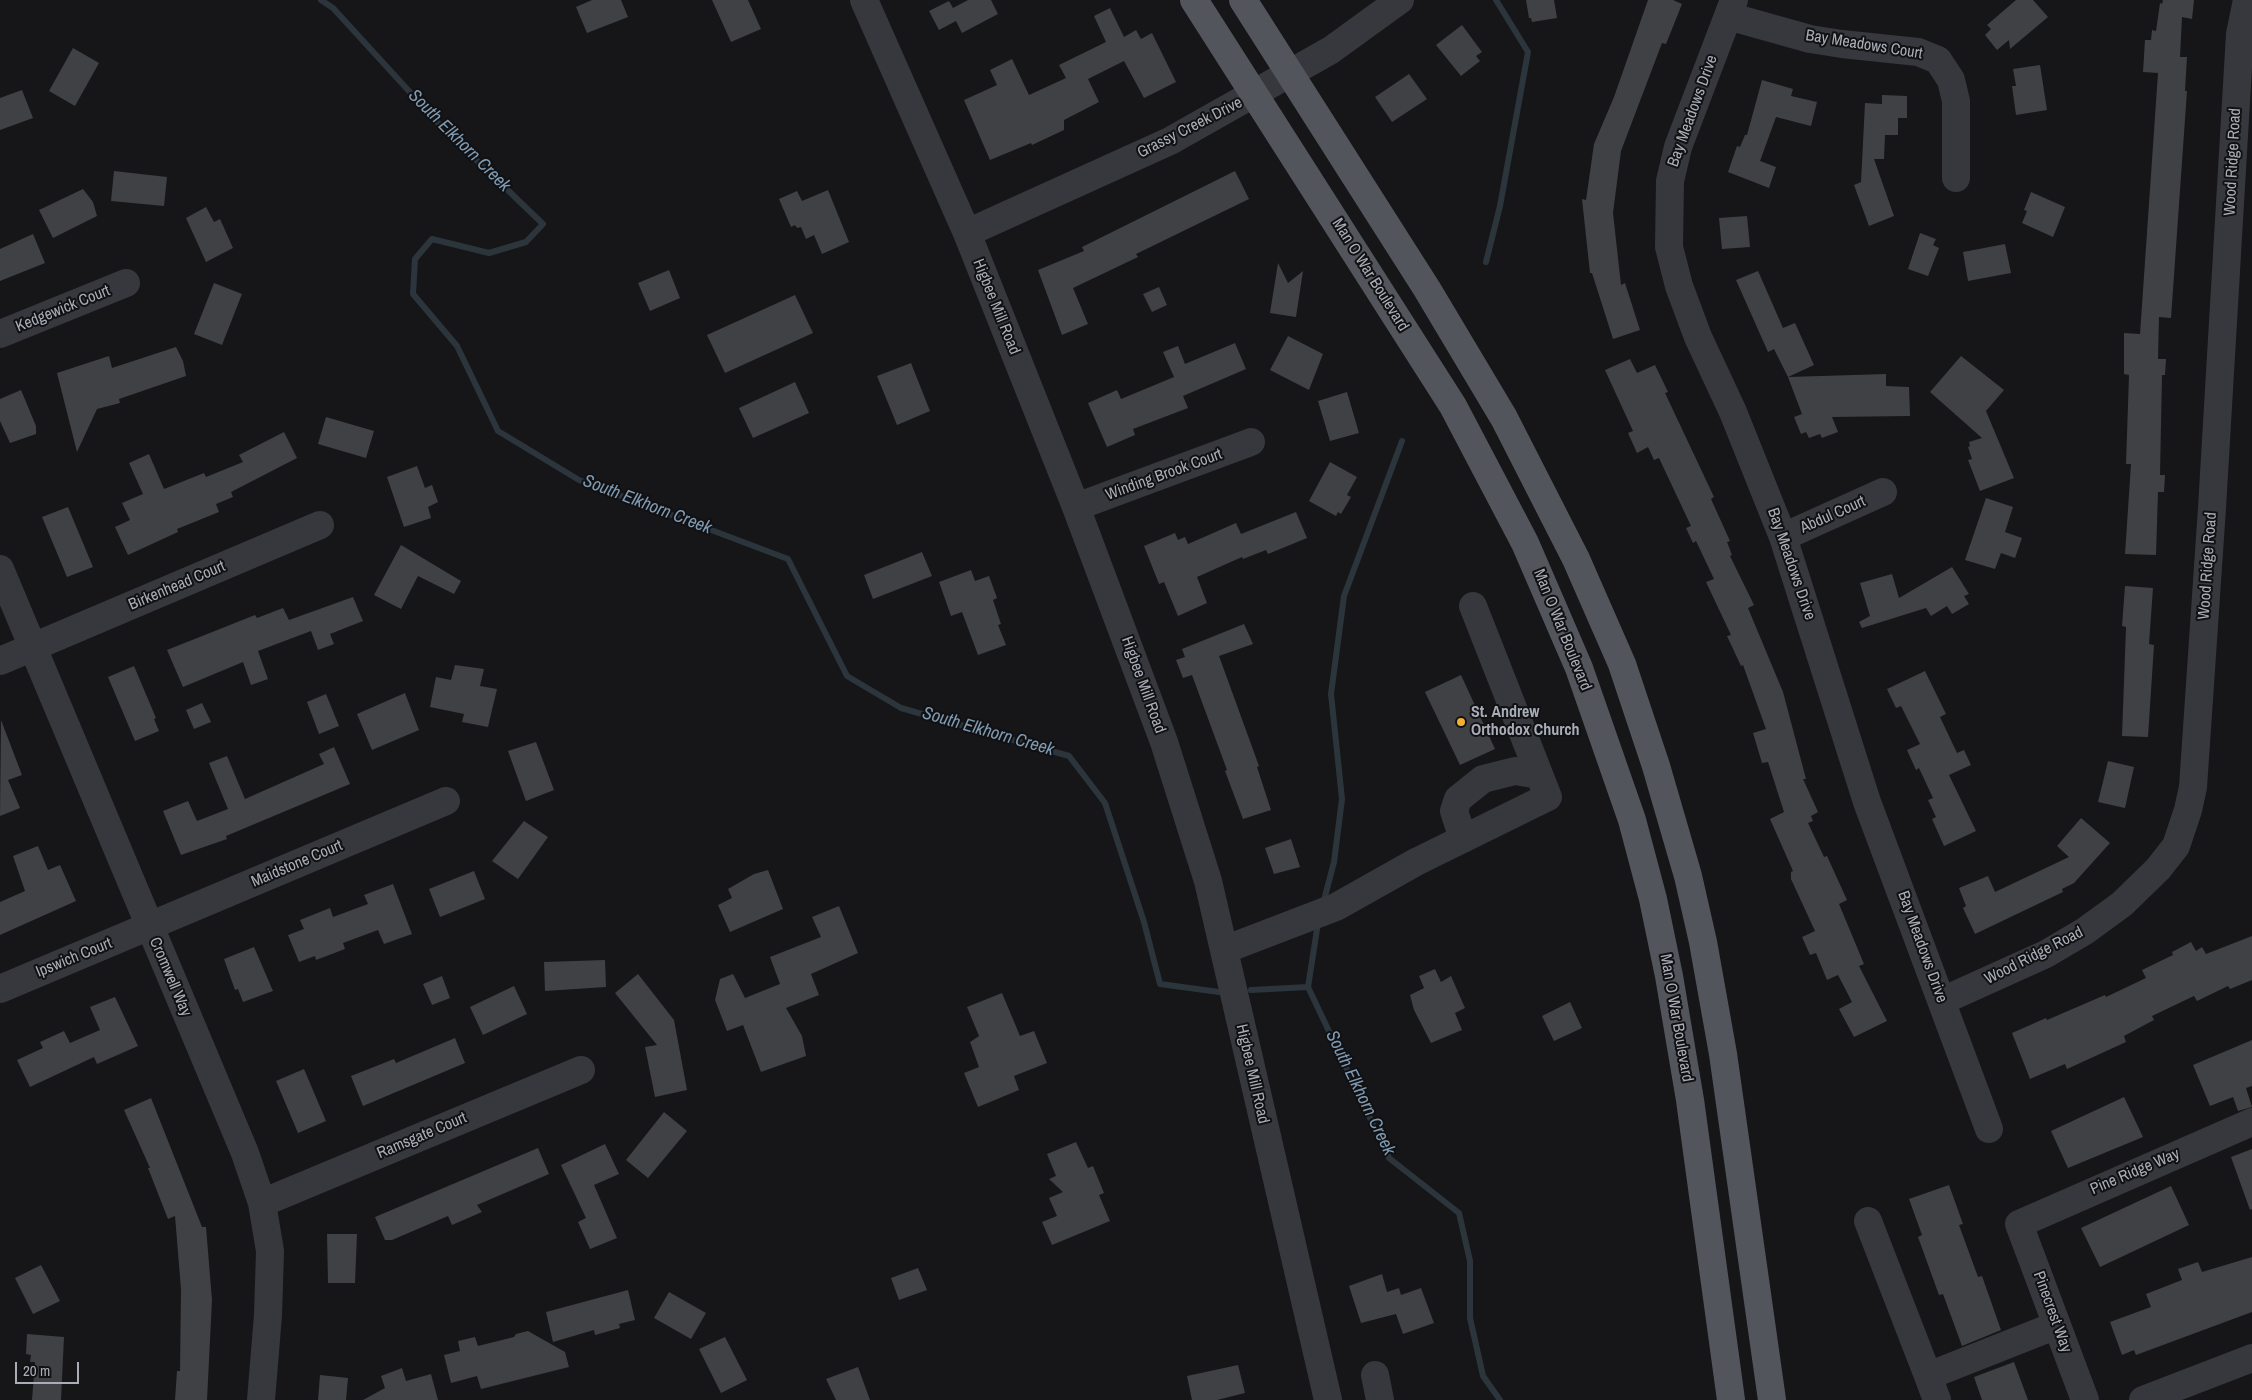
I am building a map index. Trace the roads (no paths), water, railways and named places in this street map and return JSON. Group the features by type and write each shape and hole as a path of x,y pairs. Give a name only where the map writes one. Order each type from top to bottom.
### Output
{"main road":[{"name":"Man O War Boulevard","path":"1194,0 1256,94 1453,406 1525,543 1555,608 1583,677 1632,820 1653,899 1669,976 1690,1100 1731,1400"},
{"path":"1243,0 1427,289 1504,418 1576,559 1622,664 1656,766 1688,876 1703,942 1723,1054 1772,1400"}],"street":[{"name":"Higbee Mill Road","path":"864,0 967,233 1076,507 1167,751 1208,882 1328,1400"},
{"name":"Grassy Creek Drive","path":"967,233 1170,141 1331,50 1400,0"},
{"name":"Wood Ridge Road","path":"1942,1000 2046,954 2086,931 2122,904 2158,869 2176,846 2188,810 2193,787 2212,518 2240,34 2247,0"},
{"name":"Bay Meadows Drive","path":"1731,8 1678,147 1670,180 1669,247 1679,286 1698,337 1736,420 1783,537 1867,802 1989,1129"},
{"name":"Bay Meadows Court","path":"1731,8 1810,39 1918,52 1938,60 1951,80 1956,101 1956,178"},
{"name":"Kedgewick Court","path":"0,334 126,284"},
{"name":"Winding Brook Court","path":"1076,507 1251,442"},
{"name":"Abdul Court","path":"1783,537 1883,492"},
{"name":"Birkenhead Court","path":"0,661 320,524"},
{"name":"Cromwell Way","path":"0,569 245,1153 262,1203 270,1251 268,1315 261,1400"},
{"path":"1224,950 1290,927 1336,907 1463,839 1548,797 1473,606"},
{"path":"1463,839 1454,811 1458,799 1483,779 1515,771 1540,775"},
{"name":"Maidstone Court","path":"149,928 446,801"},
{"name":"Ipswich Court","path":"0,989 149,928"},
{"name":"Ramsgate Court","path":"262,1203 581,1070"},
{"name":"Pine Ridge Way","path":"2019,1224 2252,1122"},
{"path":"1868,1221 1932,1388 2056,1325"},
{"name":"Pinecrest Way","path":"2019,1224 2085,1400"},
{"path":"2143,1400 2252,1358"}],"waterway":[{"name":"South Elkhorn Creek","path":"321,0 333,8 440,125 543,224 526,242 489,253 432,239 415,259 413,294 457,346 498,431 579,480 788,559 847,676 901,708 1069,756 1105,803 1144,922 1160,984 1219,992"},
{"path":"1486,262 1500,206 1528,52 1496,0"},
{"path":"1323,904 1334,862 1342,799 1331,694 1344,596 1402,441"},
{"path":"1308,987 1318,923"},
{"name":"South Elkhorn Creek","path":"1251,990 1308,987 1389,1158 1459,1213 1470,1261 1470,1318 1483,1376 1500,1400"}],"place":[{"name":"St. Andrew Orthodox Church","path":"1461,722"}]}
